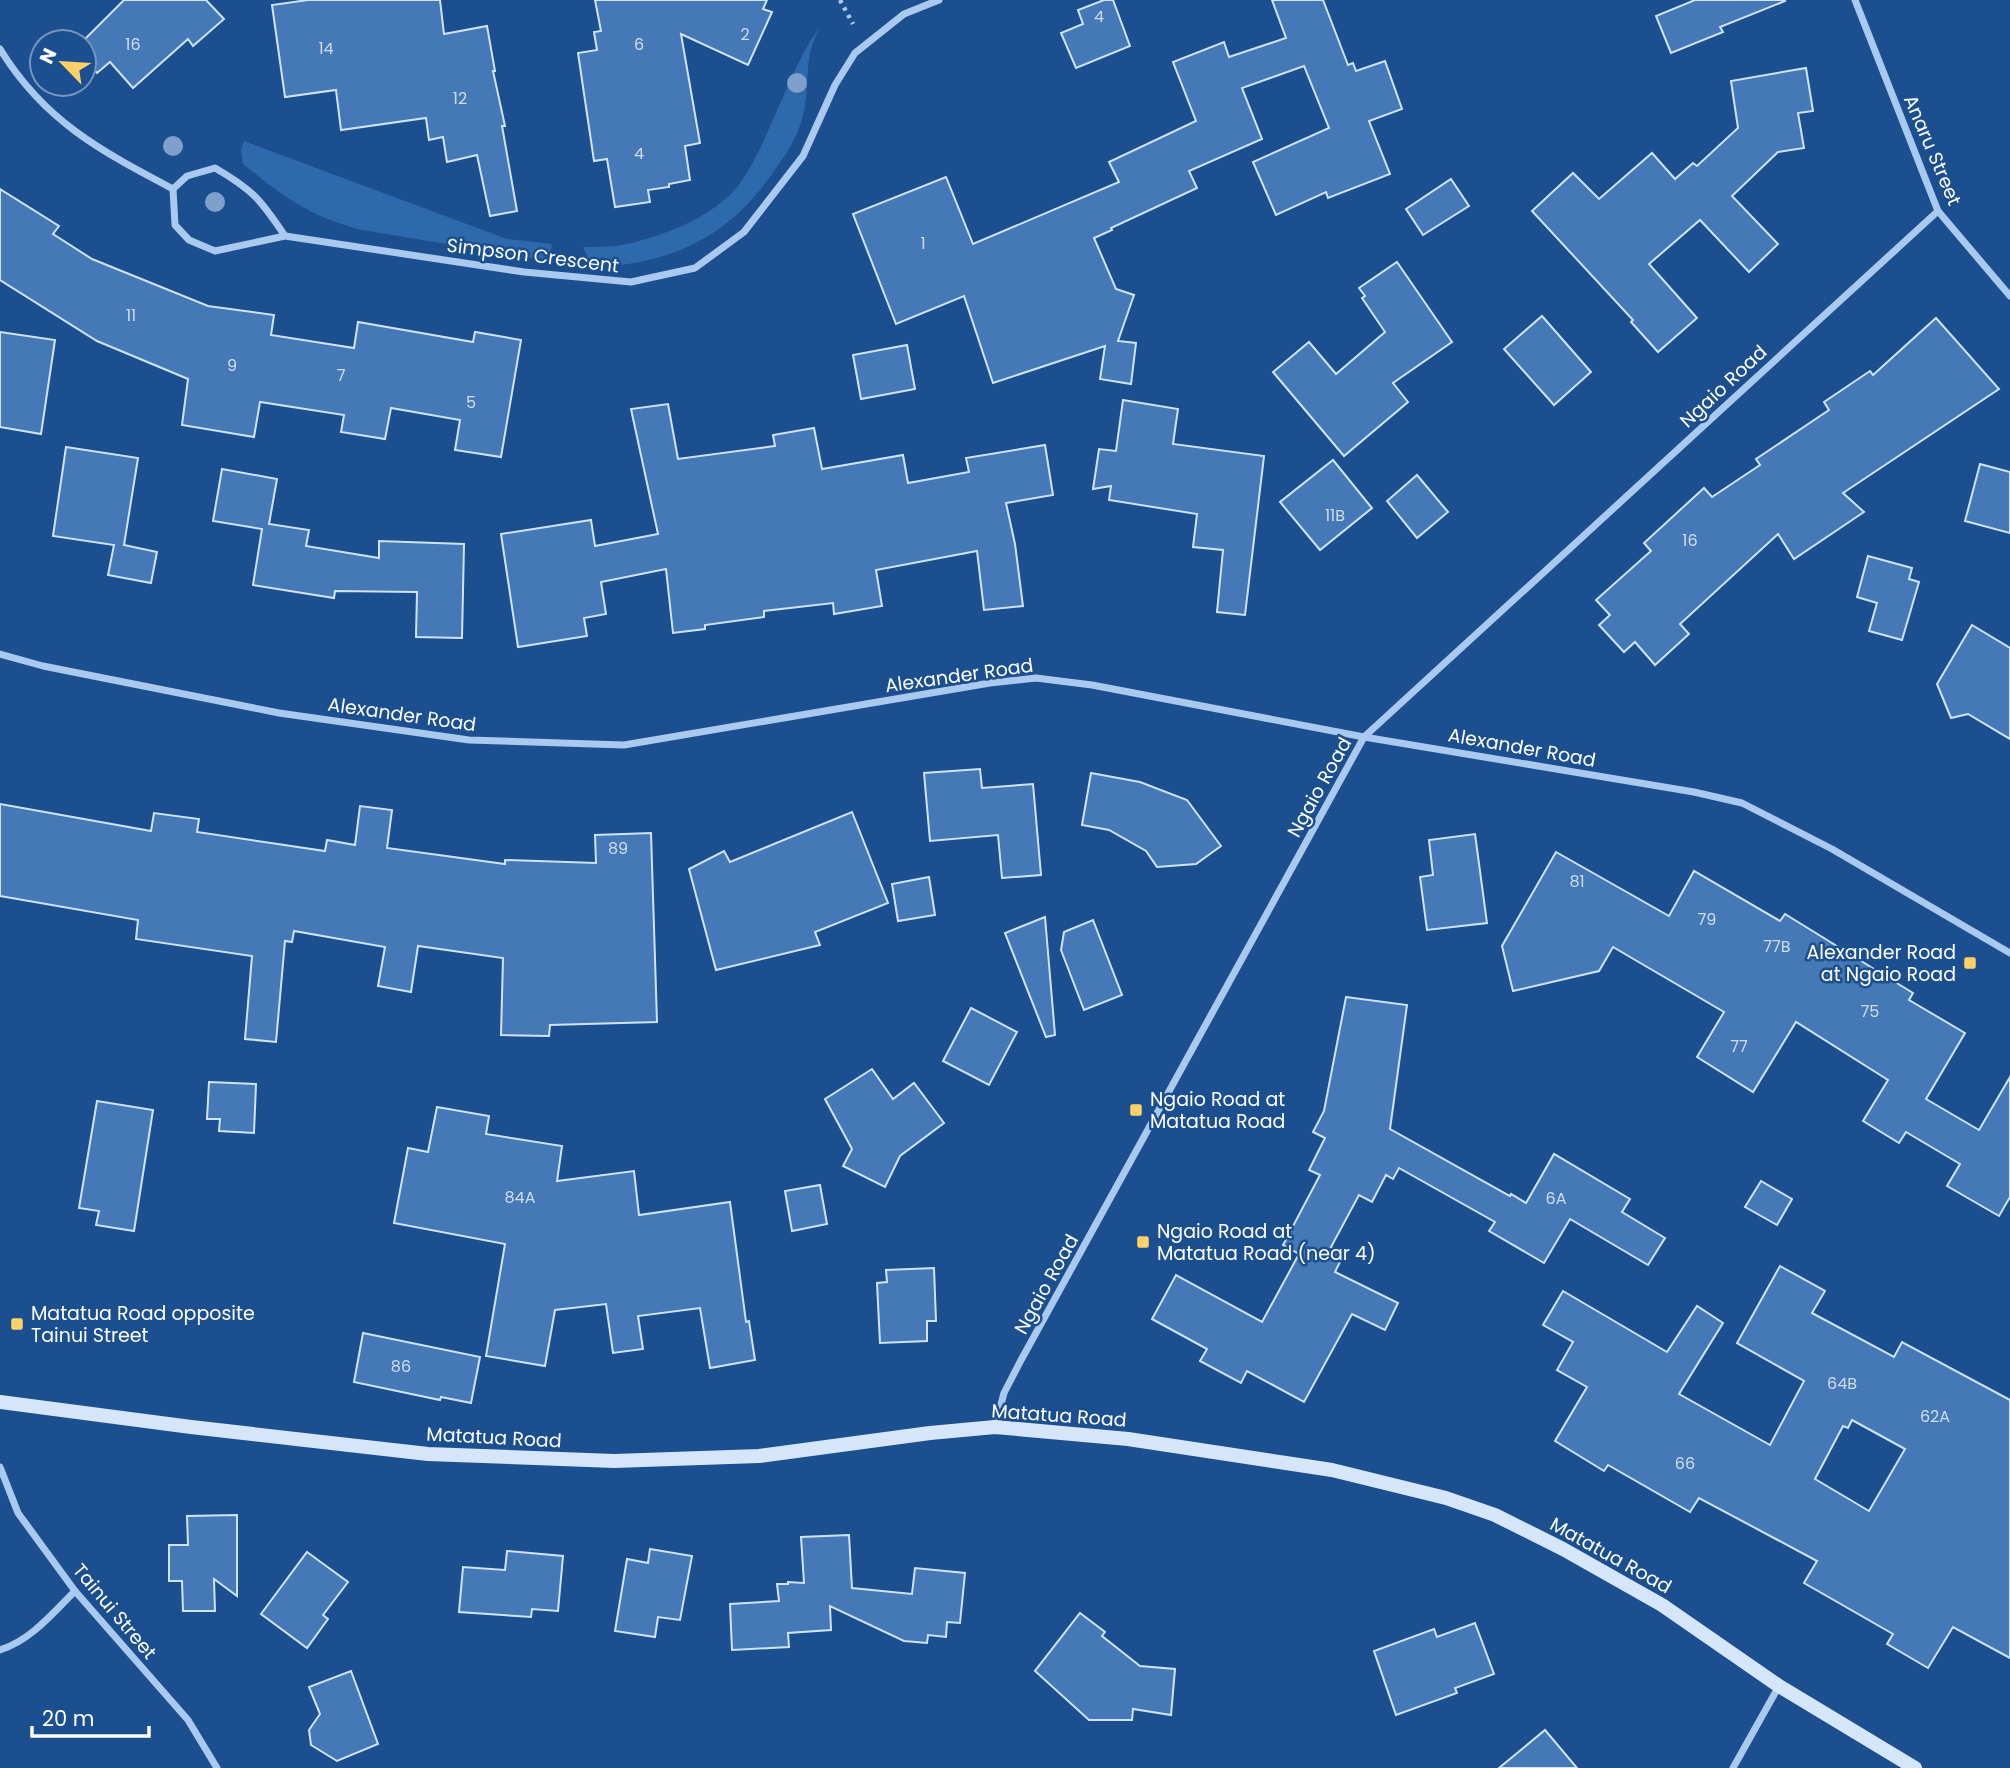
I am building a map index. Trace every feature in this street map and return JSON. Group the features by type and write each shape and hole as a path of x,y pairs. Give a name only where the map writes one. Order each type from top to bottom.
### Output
{"main road":[{"name":"Matatua Road","path":"0,1402 428,1454 614,1461 759,1455 995,1427 1128,1439 1332,1470 1446,1498 1495,1515 1563,1549 1662,1605 1779,1686 1915,1768"}],"street":[{"name":"Simpson Crescent","path":"173,189 175,225 188,240 215,251 285,236 524,272 631,282 695,268 744,232 803,156 835,85 855,53 904,14 939,0"},
{"name":"Anaru Street","path":"1855,0 1938,211 2010,296"},
{"path":"0,49 38,101 65,125 118,160 173,189 187,176 215,168 246,186 264,204 285,236"},
{"name":"Ngaio Road","path":"995,1427 1004,1393 1020,1362 1364,737 1938,211"},
{"name":"Alexander Road","path":"0,654 43,666 279,713 469,740 624,745 977,685 1036,678 1092,685 1364,737 1694,792 1742,803 1832,849 2010,953"},
{"name":"Tainui Street","path":"0,1467 18,1513 75,1591 188,1720 217,1768"},
{"path":"0,1650 14,1645 34,1632 75,1591"},
{"path":"1733,1768 1779,1686"}],"shaded area":[{"path":"821,26 811,49 805,107 794,140 757,194 738,214 696,243 672,253 620,265 592,267 583,247 622,245 669,231 710,211 732,193 754,161 800,60"},
{"path":"244,141 507,239 552,244 548,261 357,229 323,217 284,195 243,164 241,149"}],"building":[{"path":"124,0 206,0 224,19 193,46 188,39 133,88 110,62 98,72 96,28"},
{"path":"308,0 440,0 444,34 487,26 517,211 490,216 477,155 447,162 443,137 429,140 426,118 341,130 336,90 285,97 272,5"},
{"path":"595,0 767,0 763,9 772,12 748,65 681,34 700,143 685,146 690,180 648,190 650,202 615,207 607,159 594,161 578,53 597,50 594,32 601,31"},
{"path":"1104,0 1113,0 1130,46 1076,68 1061,33 1083,24 1078,10"},
{"path":"1272,0 1323,0 1348,65 1353,63 1356,71 1385,61 1402,109 1369,121 1390,174 1328,198 1326,192 1276,215 1253,162 1329,128 1304,66 1242,88 1262,139 1189,171 1197,188 1094,238 1116,289 1134,295 1118,341 1136,343 1131,384 1100,379 1105,346 993,383 964,296 896,324 853,214 946,177 973,244 1119,182 1109,162 1196,121 1173,62 1224,42 1229,57 1286,38"},
{"path":"1695,0 1785,1 1720,27 1723,32 1671,53 1656,16"},
{"path":"1806,68 1813,111 1798,113 1804,148 1778,152 1732,196 1778,244 1749,272 1700,220 1649,264 1697,318 1658,352 1631,322 1633,320 1532,211 1573,173 1599,199 1652,153 1675,179 1693,163 1697,166 1738,128 1731,81"},
{"path":"1451,179 1469,206 1423,235 1406,209"},
{"path":"0,189 59,226 53,234 92,259 208,306 274,315 271,335 354,348 358,322 473,342 475,332 521,340 501,457 455,450 460,420 391,408 385,439 341,432 344,415 260,402 254,437 182,425 188,379 97,341 0,280"},
{"path":"1397,262 1452,342 1393,383 1408,402 1344,456 1273,372 1309,342 1336,374 1385,332 1362,298 1365,296 1359,288"},
{"path":"1542,316 1591,372 1554,405 1504,349"},
{"path":"1936,318 1999,389 1843,493 1864,512 1794,559 1778,534 1680,624 1689,634 1655,665 1635,642 1624,652 1599,625 1610,615 1596,600 1651,551 1644,543 1704,488 1712,497 1760,465 1756,459 1829,410 1824,402 1870,371 1873,375"},
{"path":"0,332 55,340 41,434 0,427"},
{"path":"907,345 915,389 861,399 853,355"},
{"path":"1123,400 1178,409 1173,444 1264,456 1245,615 1217,612 1223,550 1193,547 1197,514 1109,500 1111,486 1093,489 1099,449 1116,451"},
{"path":"668,404 678,459 775,446 773,435 814,428 822,469 903,455 908,483 969,472 966,458 1045,445 1053,495 1006,503 1015,544 1023,606 984,610 977,551 876,570 882,606 834,614 833,603 764,611 764,617 705,625 705,629 673,633 666,569 601,582 606,614 584,618 587,636 518,647 501,534 591,520 595,546 658,534 631,409"},
{"path":"66,447 138,458 124,545 157,552 151,583 108,575 114,545 53,536"},
{"path":"1333,460 1372,508 1320,550 1280,502"},
{"path":"1980,464 2010,472 2010,533 1965,521"},
{"path":"222,469 277,479 269,524 309,530 306,546 379,558 379,541 464,544 462,638 416,637 417,592 335,591 334,598 253,585 262,529 213,521"},
{"path":"1417,475 1448,512 1417,538 1387,501"},
{"path":"1868,556 1912,568 1909,579 1919,582 1902,640 1869,631 1877,603 1857,597"},
{"path":"1972,625 2010,648 2010,739 1968,714 1951,718 1937,684"},
{"path":"980,769 982,788 1033,784 1041,875 1002,878 998,835 930,841 924,773"},
{"path":"1091,773 1140,782 1187,800 1221,846 1196,864 1157,867 1146,851 1109,830 1082,825"},
{"path":"0,804 151,831 154,813 199,819 197,832 325,851 327,840 355,845 360,806 392,810 387,848 505,864 505,860 596,863 595,835 651,833 657,1022 550,1025 549,1036 501,1035 503,958 418,946 411,992 378,986 385,947 294,931 292,942 285,941 276,1042 245,1039 252,956 136,939 138,920 0,896"},
{"path":"852,812 888,903 815,932 820,945 716,970 689,869 724,851 730,862"},
{"path":"1475,834 1487,923 1427,930 1420,877 1433,875 1429,840"},
{"path":"1556,852 1669,916 1694,871 1780,921 1785,914 1913,993 1909,1000 1965,1033 1926,1099 1979,1130 2010,1077 2010,1197 1999,1216 1947,1186 1960,1164 1906,1132 1899,1143 1863,1121 1888,1080 1796,1022 1753,1092 1697,1057 1724,1012 1613,947 1599,971 1513,991 1502,946"},
{"path":"929,877 935,915 898,921 892,884"},
{"path":"1045,917 1055,1035 1046,1037 1005,933"},
{"path":"1093,920 1122,995 1084,1010 1061,950 1064,932"},
{"path":"1346,997 1407,1005 1390,1129 1526,1203 1554,1154 1630,1199 1622,1212 1665,1238 1648,1265 1570,1219 1544,1263 1489,1231 1495,1222 1399,1168 1393,1179 1386,1175 1372,1202 1359,1195 1331,1247 1344,1254 1335,1272 1398,1303 1385,1330 1352,1314 1304,1402 1247,1371 1241,1383 1200,1361 1207,1349 1152,1319 1176,1275 1262,1322 1299,1254 1283,1245 1320,1175 1309,1170 1325,1138 1313,1132 1324,1111"},
{"path":"971,1008 1017,1032 989,1085 943,1061"},
{"path":"872,1069 893,1099 914,1083 944,1123 900,1156 885,1187 843,1166 852,1149 825,1099"},
{"path":"209,1082 256,1084 254,1133 219,1131 220,1119 207,1119"},
{"path":"97,1101 153,1110 134,1231 96,1225 99,1211 79,1208"},
{"path":"437,1107 489,1116 486,1134 562,1146 557,1181 634,1171 639,1215 730,1202 746,1322 749,1321 755,1360 710,1368 700,1308 638,1316 643,1349 613,1353 606,1304 555,1310 545,1366 486,1356 505,1244 394,1223 408,1148 428,1152"},
{"path":"1761,1181 1792,1199 1777,1225 1745,1207"},
{"path":"820,1185 827,1224 792,1231 785,1191"},
{"path":"1780,1266 1825,1291 1812,1313 1894,1357 1902,1342 2010,1400 2010,1658 1953,1627 1928,1668 1887,1644 1893,1634 1804,1583 1817,1561 1699,1498 1690,1512 1608,1465 1604,1471 1555,1441 1587,1387 1557,1370 1573,1342 1543,1325 1563,1291 1667,1352 1697,1306 1723,1323 1679,1394 1770,1445 1804,1381 1737,1343","holes":["1852,1420 1905,1449 1869,1511 1815,1479 1843,1426 1848,1428"]},
{"path":"934,1268 936,1321 927,1321 927,1341 880,1343 877,1283 887,1282 886,1270"},
{"path":"363,1333 480,1357 471,1403 441,1397 440,1400 354,1382"},
{"path":"237,1515 237,1596 214,1579 215,1611 183,1611 182,1581 169,1581 169,1545 188,1545 187,1516"},
{"path":"849,1535 852,1588 912,1594 915,1568 965,1573 960,1623 947,1622 946,1637 928,1635 927,1643 904,1641 830,1606 831,1630 788,1633 789,1647 732,1650 730,1604 779,1601 777,1584 804,1583 801,1537"},
{"path":"650,1549 692,1556 680,1620 658,1617 655,1637 615,1631 627,1559 648,1563"},
{"path":"507,1551 563,1556 558,1611 532,1609 531,1617 459,1612 463,1567 505,1570"},
{"path":"307,1552 348,1582 323,1615 328,1619 307,1648 261,1614"},
{"path":"1080,1613 1105,1632 1102,1636 1140,1666 1175,1669 1171,1715 1133,1709 1132,1720 1089,1720 1035,1671"},
{"path":"1475,1623 1494,1674 1455,1688 1457,1693 1396,1715 1374,1651 1434,1629 1437,1637"},
{"path":"351,1671 378,1744 337,1761 311,1745 309,1730 320,1714 309,1687"},
{"path":"1545,1730 1577,1768 1499,1768"}],"place":[{"name":"Alexander Road at Ngaio Road","path":"1970,963"},
{"name":"Ngaio Road at Matatua Road","path":"1136,1110"},
{"name":"Ngaio Road at Matatua Road (near 4)","path":"1143,1242"},
{"name":"Matatua Road opposite Tainui Street","path":"17,1324"}]}
